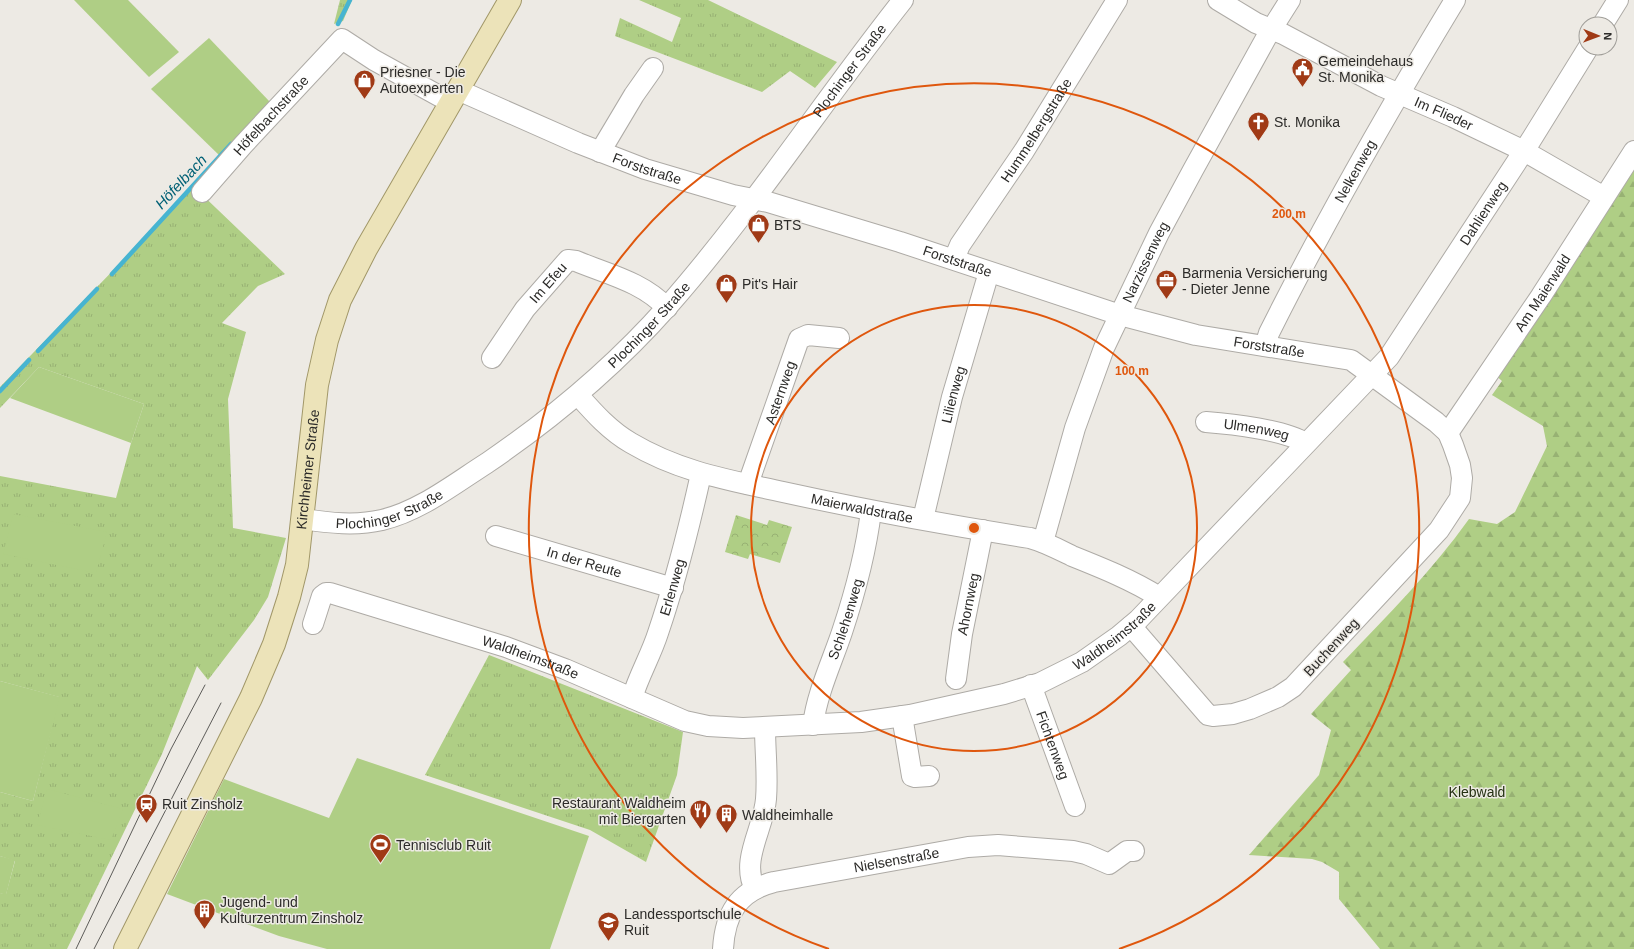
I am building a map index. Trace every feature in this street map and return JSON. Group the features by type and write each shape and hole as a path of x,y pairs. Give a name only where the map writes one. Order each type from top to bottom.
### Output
{"main road":[{"name":"Kirchheimer Straße","path":"125,949 251,698 269,658 290,597 297,565 303,519 317,385 333,320 348,282 510,0"}],"street":[{"name":"Plochinger Straße","path":"303,519 339,523 368,523 405,512 460,482 525,437 578,395 628,348 666,308 705,263 754,200 903,0"},
{"name":"Hummelbergstraße","path":"954,259 960,245 1024,151 1117,0"},
{"name":"Im Flieder","path":"1218,0 1256,23 1271,29 1398,93 1524,151 1604,197"},
{"name":"Narzissenweg","path":"1043,542 1082,407 1104,348 1159,233 1271,29 1290,0"},
{"name":"Nelkenweg","path":"1265,346 1269,333 1305,261 1398,93 1455,0"},
{"path":"1608,16 1618,0"},
{"name":"Forststraße","path":"342,39 374,60 454,96 645,169 754,200 768,202 954,259 1120,315 1196,336 1346,358 1356,362 1387,388 1430,418 1448,433"},
{"name":"Höfelbachstraße","path":"202,192 243,145 342,39"},
{"name":"Dahlienweg","path":"1372,375 1389,357 1405,334 1524,151 1583,56"},
{"path":"600,152 626,108 653,68"},
{"name":"Am Maierwald","path":"1448,433 1541,296 1634,151"},
{"name":"Im Efeu","path":"492,358 525,309 568,260 576,261 629,282 651,293 666,308"},
{"name":"Lilienweg","path":"923,519 952,397 989,272"},
{"name":"Asternweg","path":"748,484 799,339 808,335 839,338"},
{"name":"Waldheimstraße","path":"313,624 322,596 326,593 330,593 506,647 565,669 697,724 743,728 861,722 902,716 989,697 1031,685 1062,673 1082,662 1131,626 1305,443 1372,375"},
{"name":"Maierwaldstraße","path":"578,395 608,427 631,443 663,459 700,474 871,511 923,519 1043,542 1141,586 1159,597"},
{"name":"Ulmenweg","path":"1206,422 1240,425 1289,435 1305,443"},
{"name":"Buchenweg","path":"1131,626 1208,714 1216,716 1243,711 1284,694 1302,678 1408,565 1450,515 1461,495 1462,478 1456,452 1448,433"},
{"name":"Erlenweg","path":"632,698 658,634 673,588 687,537 700,474"},
{"name":"Schlehenweg","path":"813,725 822,691 843,631 860,571 871,511"},
{"name":"Ahornweg","path":"956,679 962,634 983,530"},
{"name":"In der Reute","path":"496,536 673,588"},
{"name":"Fichtenweg","path":"1031,685 1070,788 1075,806"},
{"path":"902,716 912,776 929,776"},
{"path":"755,889 751,882 750,864 766,798 766,727"},
{"name":"Nielsenstraße","path":"723,949 727,920 738,903 755,889 774,882 988,845 1073,851 1086,854 1109,864 1127,851 1134,851"}],"green space":[{"path":"74,0 128,0 179,52 149,77"},
{"path":"340,0 352,0 343,21 334,24"},
{"path":"639,0 708,0 837,62 815,88 790,71 762,92 615,36 620,18 672,42 681,18"},
{"path":"209,38 270,102 221,157 151,89"},
{"name":"Klebwald","path":"1634,158 1634,949 1380,949 1339,899 1339,872 1322,862 1312,859 1249,855 1319,775 1331,730 1311,714 1351,670 1343,662 1440,557 1469,519 1497,524 1515,512 1547,446 1543,426 1492,395 1502,381 1493,373"},
{"path":"194,187 285,274 258,286 222,323 246,332 228,399 233,528 286,538 268,597 254,620 208,680 197,666 162,754 67,949 0,949 0,893 6,894 15,861 0,856 0,792 33,801 59,697 0,681 0,476 116,498 131,443 144,404 39,367 0,408 0,387"},
{"path":"39,367 144,404 131,443 10,398"},
{"path":"13,514 107,532 96,573 3,554"},
{"path":"736,515 767,525 769,520 792,527 780,563 750,554 748,559 725,552"},
{"path":"489,655 683,732 677,775 646,862 590,830 425,775"},
{"path":"0,681 60,697 33,801 0,792"},
{"name":"Tennisclub Ruit","path":"357,758 589,836 550,949 327,949 279,936 167,894 224,779 329,818"},
{"path":"47,789 123,809 111,840 37,825"},
{"path":"0,856 15,860 6,895 0,893"}],"waterway":[{"path":"338,24 350,0"},
{"name":"Höfelbach","path":"112,274 231,144"},
{"name":"Höfelbach","path":"38,351 97,289"},
{"name":"Höfelbach","path":"0,391 29,360"}],"tram line":[{"path":"76,949 171,749 205,685"},
{"path":"94,949 221,703"}],"place":[{"name":"Gemeindehaus St. Monika","path":"1302,88"},
{"name":"Priesner - Die Autoexperten","path":"365,100"},
{"name":"St. Monika","path":"1259,142"},
{"name":"BTS","path":"759,244"},
{"name":"Barmenia Versicherung - Dieter Jenne","path":"1167,300"},
{"name":"Pit's Hair","path":"727,304"},
{"name":"Ruit Zinsholz","path":"146,824"},
{"name":"Restaurant Waldheim mit Biergarten","path":"701,830"},
{"name":"Waldheimhalle","path":"727,834"},
{"name":"Tennisclub Ruit","path":"380,864"},
{"name":"Jugend- und Kulturzentrum Zinsholz","path":"204,930"},
{"name":"Landessportschule Ruit","path":"608,942"}]}
